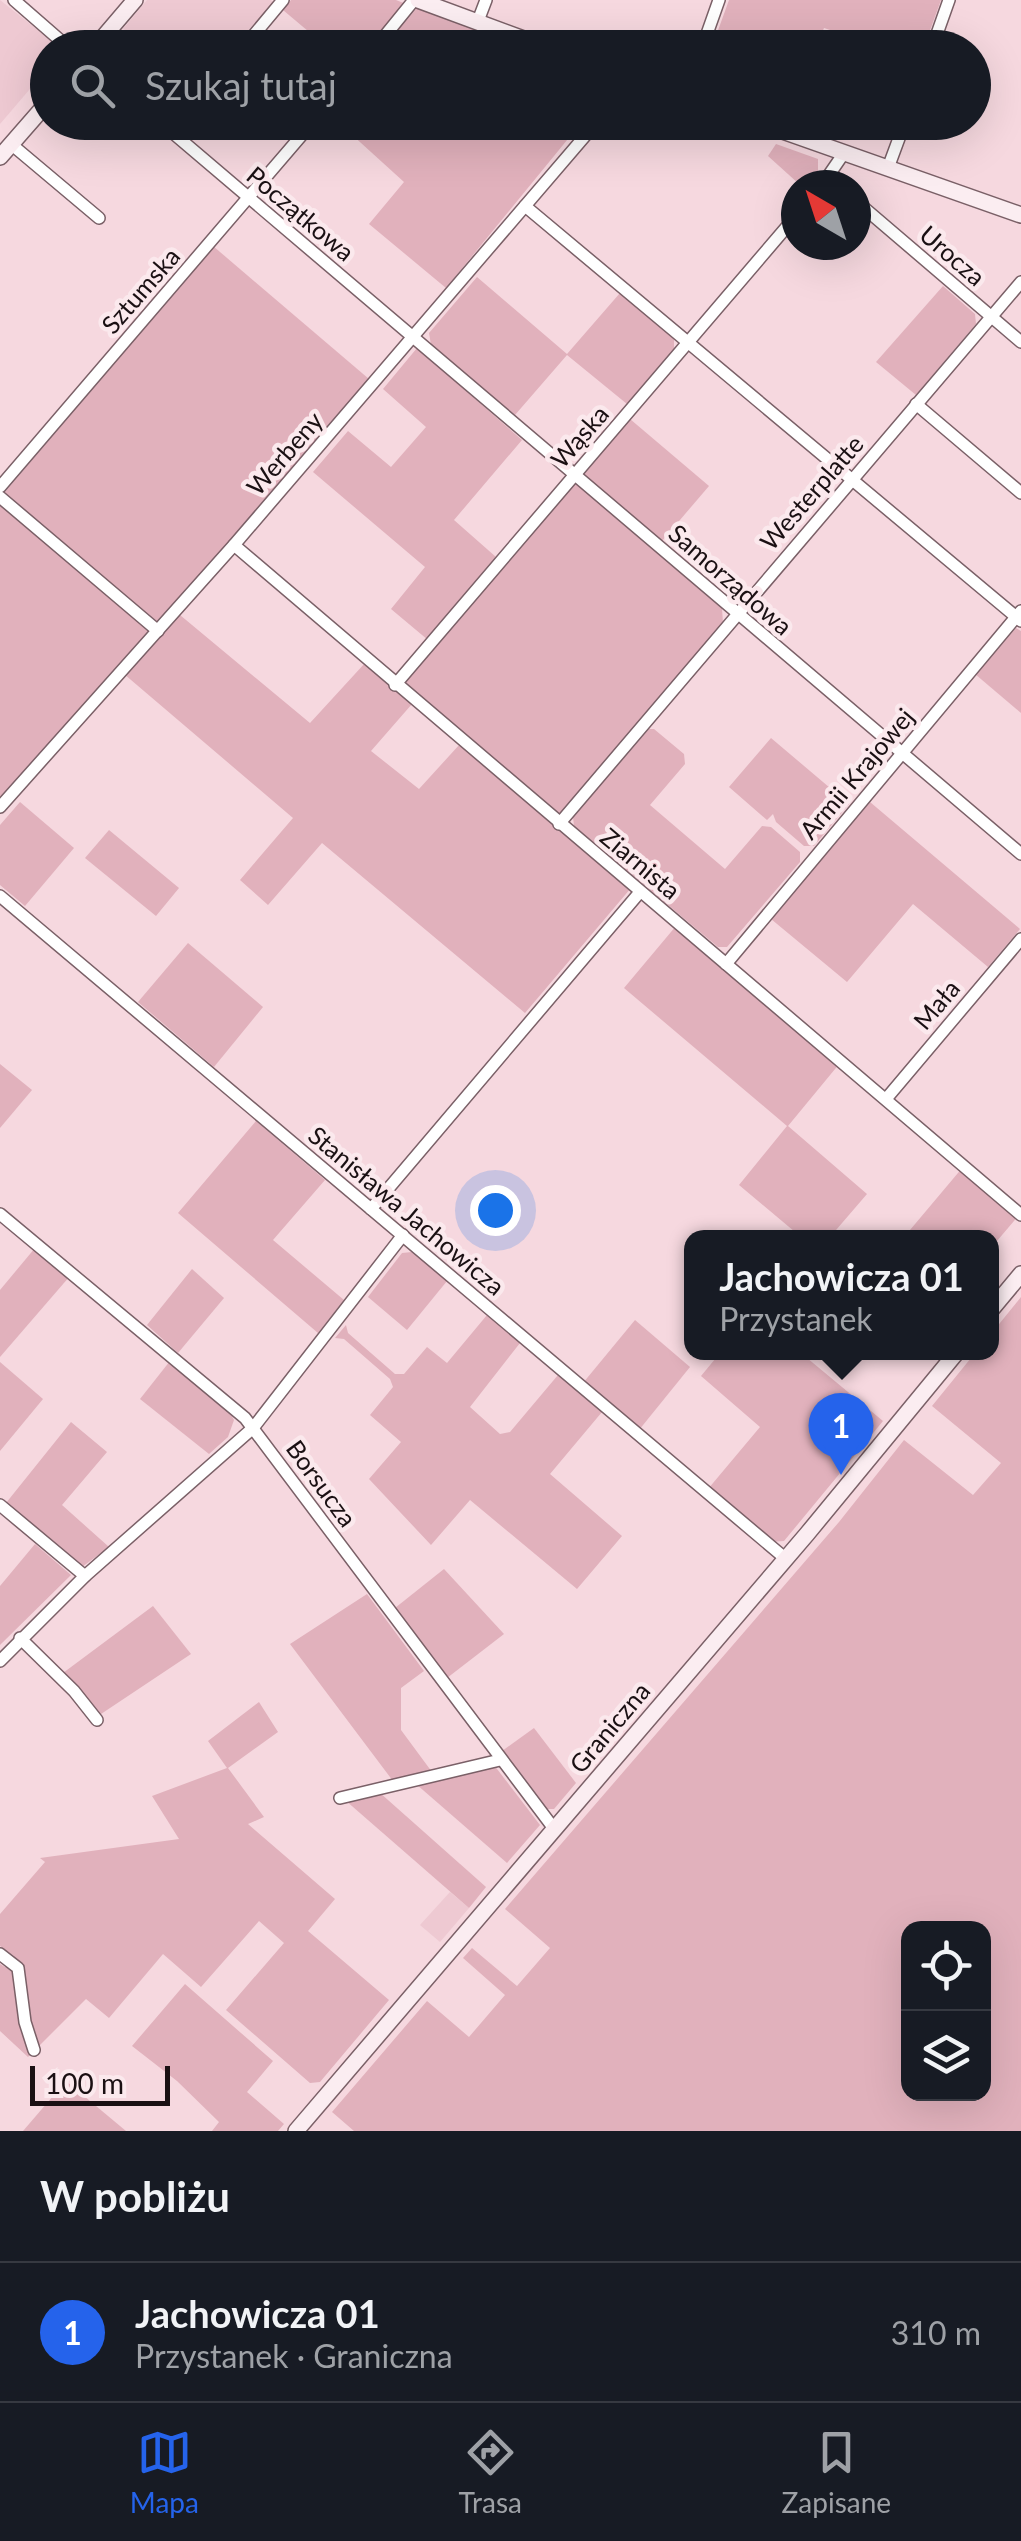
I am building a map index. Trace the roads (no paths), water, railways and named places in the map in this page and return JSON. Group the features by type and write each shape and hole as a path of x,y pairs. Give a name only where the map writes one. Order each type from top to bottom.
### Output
{"street":[{"path":"14,0 48,30"},
{"path":"109,30 135,0"},
{"path":"258,30 283,0"},
{"path":"391,30 416,0 500,30"},
{"path":"478,22 486,0"},
{"path":"708,30 719,0"},
{"path":"938,30 949,0"},
{"path":"0,158 30,123"},
{"name":"Początkowa","path":"188,140 248,198 412,337"},
{"name":"Sztumska","path":"0,487 298,140"},
{"name":"Werbeny","path":"0,807 234,545 582,140"},
{"path":"808,140 1021,215"},
{"path":"888,168 898,140"},
{"path":"12,144 99,218"},
{"path":"836,170 844,153"},
{"path":"525,206 850,480 1019,616"},
{"name":"Urocza","path":"871,214 1021,342"},
{"name":"Wąska","path":"395,685 781,234"},
{"name":"Westerplatte","path":"558,824 1021,282"},
{"name":"Samorządowa","path":"412,337 1021,854"},
{"path":"916,404 1021,493"},
{"path":"0,497 158,632"},
{"name":"Ziarnista","path":"234,545 1021,1214"},
{"name":"Armii Krajowej","path":"726,964 1019,616"},
{"path":"371,1209 640,892"},
{"name":"Stanisława Jachowicza","path":"0,896 786,1559"},
{"name":"Mała","path":"886,1099 1021,939"},
{"name":"Borsucza","path":"0,1214 245,1418 555,1830"},
{"path":"0,1661 85,1576 253,1428 403,1235"},
{"path":"999,1300 1021,1274"},
{"name":"Graniczna","path":"296,2131 786,1559 950,1360"},
{"path":"0,1505 85,1576"},
{"path":"20,1638 74,1691 97,1720"},
{"path":"340,1798 500,1760"},
{"path":"0,1954 18,1968 25,2022 34,2050"}],"place":[{"name":"Jachowicza 01","path":"841,1475"}]}
